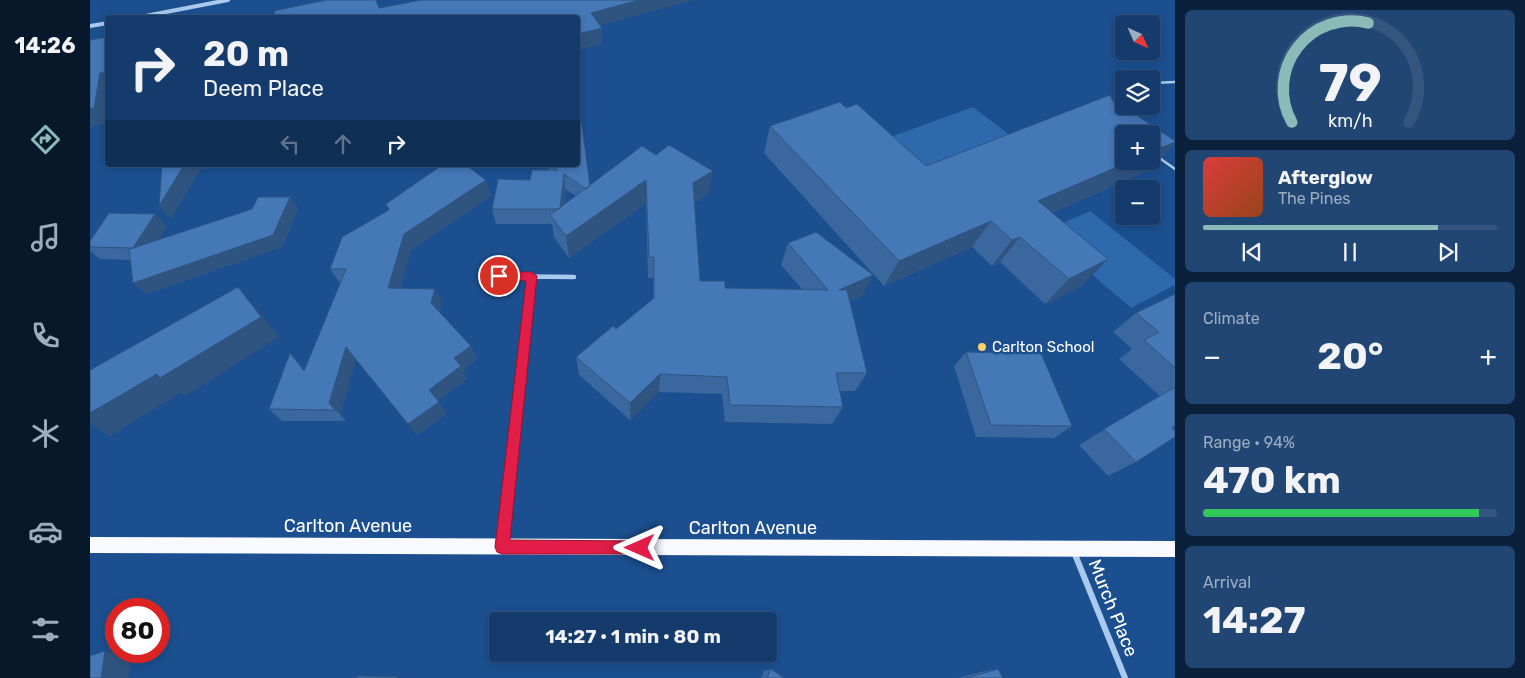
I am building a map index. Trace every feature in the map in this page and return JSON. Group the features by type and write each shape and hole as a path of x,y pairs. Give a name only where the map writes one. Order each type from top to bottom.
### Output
{"highway":[{"name":"Carlton Avenue","path":"90,544 1175,549"}],"street":[{"path":"150,15 228,0"},
{"path":"90,26 105,24"},
{"path":"483,276 574,278"},
{"path":"502,547 532,276"},
{"name":"Murch Place","path":"1073,549 1125,678"}],"lane":[{"path":"1160,82 1175,82"},
{"path":"1160,158 1175,169"}],"shaded area":[{"path":"973,107 1020,143 926,181 882,140"},
{"path":"1090,211 1175,279 1175,285 1131,308 1043,232"}],"building":[{"path":"326,0 376,0 379,8 421,0 639,0 591,13 602,28 580,34 580,15 275,15 274,11"},
{"path":"105,38 105,72 100,73 94,108 90,109 90,40"},
{"path":"1110,95 1115,103 1115,115 1136,115 1151,125 1115,125 1115,168 1038,201 1108,259 1069,279 1020,237 1012,240 991,221 899,261 770,126 840,102 846,108 857,104 926,166"},
{"path":"580,118 590,186 586,189 564,174 559,209 492,209 498,179 530,180 532,170 558,170 554,167 580,167"},
{"path":"1160,131 1175,141 1160,148"},
{"path":"669,145 713,171 693,183 700,281 725,281 725,288 828,290 788,243 816,232 873,275 839,290 847,290 867,373 836,373 843,407 730,405 727,377 660,374 630,403 576,357 613,326 616,329 654,298 654,257 649,257 646,180 566,236 550,215 642,146 656,155"},
{"path":"162,167 183,167 159,206"},
{"path":"439,167 469,167 486,180 404,234 388,288 435,289 431,303 471,346 454,358 461,366 429,390 439,402 408,424 346,347 329,403 335,410 269,409 290,353 304,371 346,269 330,269 342,237 389,210 386,204"},
{"path":"258,197 290,197 273,235 133,283 129,249 252,209"},
{"path":"109,213 155,214 133,248 90,247 90,241"},
{"path":"238,287 261,317 160,378 157,374 90,413 90,370"},
{"path":"1175,294 1175,368 1144,340 1159,332 1136,313"},
{"path":"966,352 1041,353 1072,426 991,425"},
{"path":"1175,387 1175,426 1172,428 1175,431 1175,437 1136,462 1104,429"},
{"path":"105,651 101,678 90,678 90,656"},
{"path":"771,669 784,678 767,678"},
{"path":"998,669 1003,678 966,678"},
{"path":"357,676 398,677 398,678 357,678"}],"place":[{"name":"Carlton School","path":"982,347"}],"route":[{"path":"499,276 532,276 502,547 640,548"}]}
